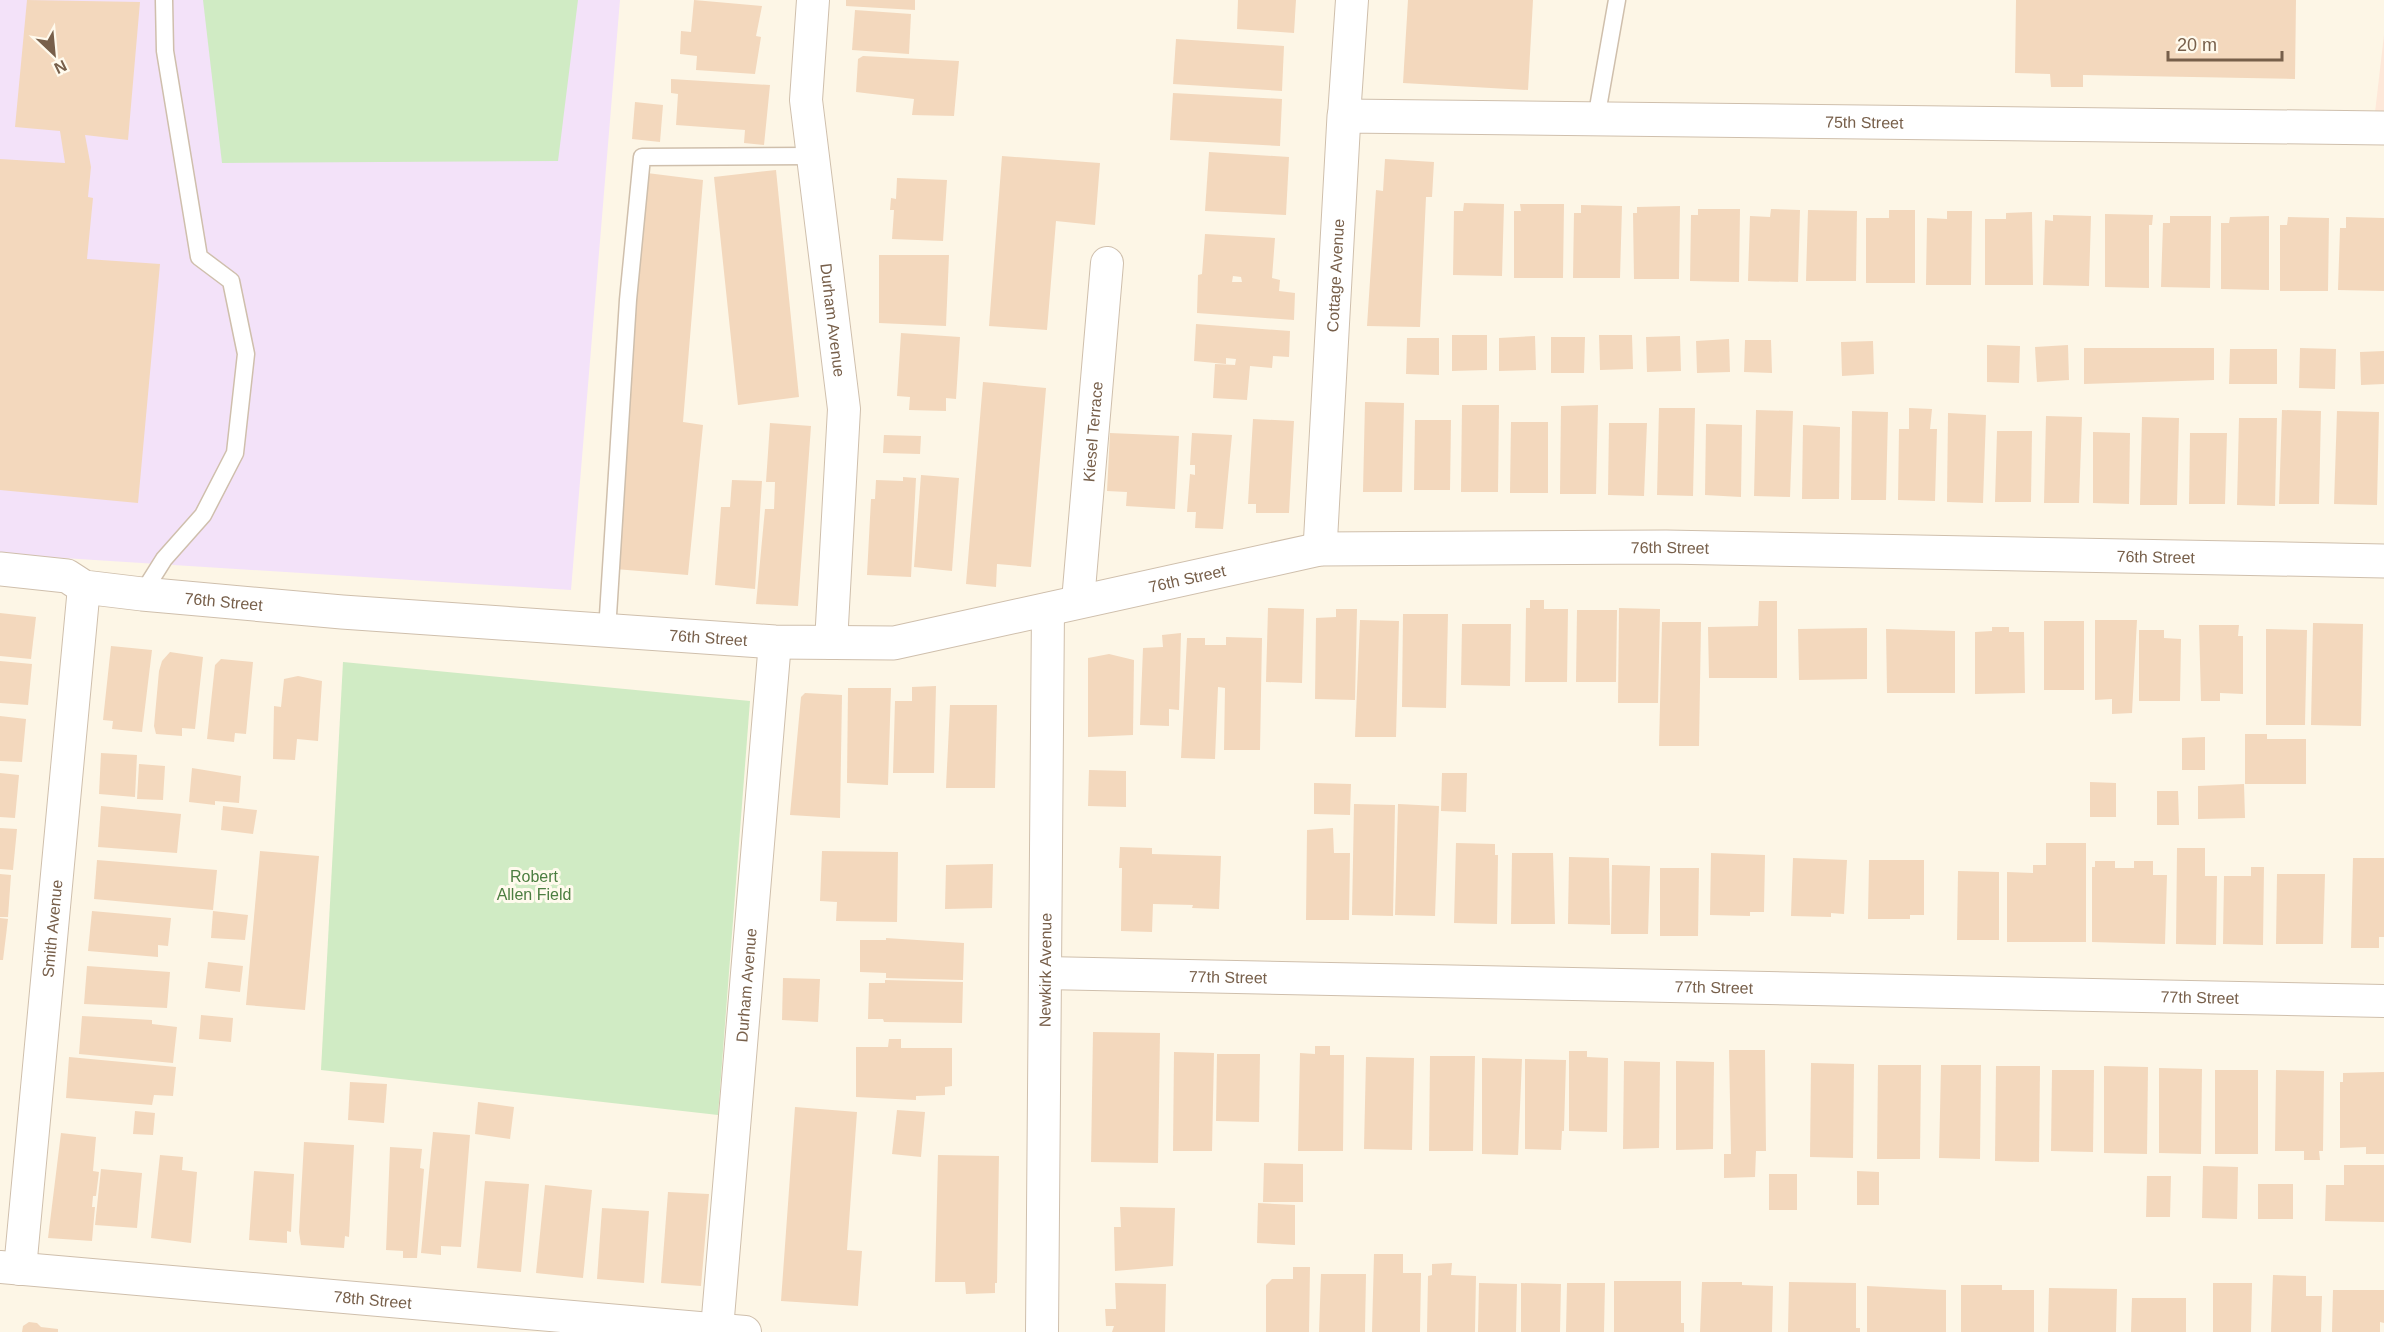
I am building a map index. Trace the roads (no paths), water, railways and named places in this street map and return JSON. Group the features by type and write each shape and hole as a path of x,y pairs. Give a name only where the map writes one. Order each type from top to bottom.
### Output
{"street":[{"name":"Durham Avenue","path":"813,0 806,100 844,409 831,643"},
{"name":"Cottage Avenue","path":"1320,549 1352,0"},
{"name":"75th Street","path":"1344,116 2384,128"},
{"name":"Kiesel Terrace","path":"1063,605 1107,263"},
{"name":"76th Street","path":"0,569 67,576 84,587 142,594 775,642 894,643 1320,549 1666,546 2384,561"},
{"name":"Smith Avenue","path":"10,1268 84,587"},
{"name":"Newkirk Avenue","path":"1042,1332 1045,973 1063,605"},
{"name":"Durham Avenue","path":"731,1331 775,642"},
{"name":"77th Street","path":"1045,973 2384,1001"},
{"name":"78th Street","path":"10,1268 731,1331"}],"lane":[{"path":"142,594 164,560 203,515 235,453 246,354 231,281 200,257 165,51 164,0"},
{"path":"1596,119 1617,0"},
{"path":"607,631 627,311 642,157 813,156"}],"park label":[{"name":"Robert Allen Field","path":"534,885"}]}
